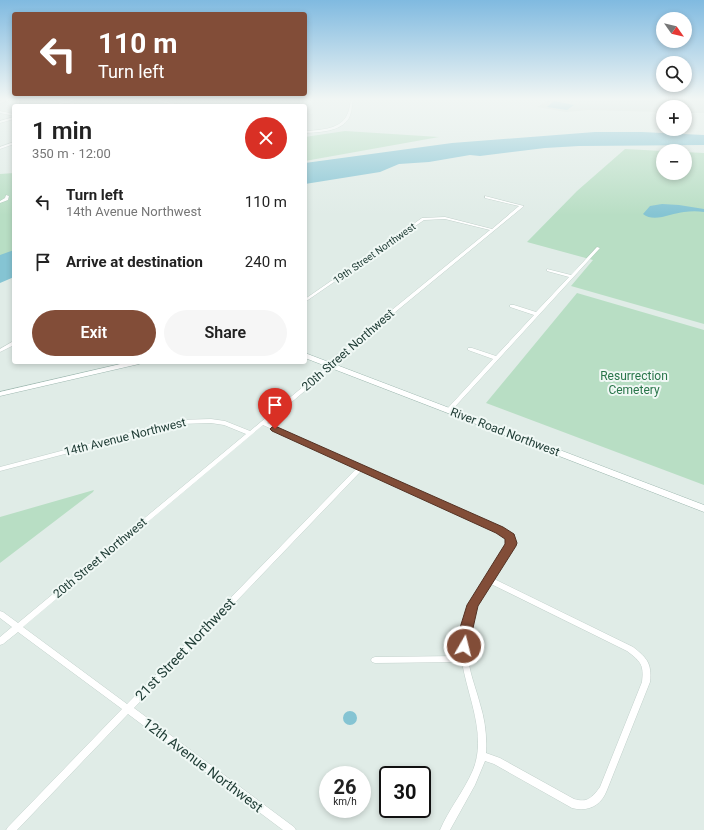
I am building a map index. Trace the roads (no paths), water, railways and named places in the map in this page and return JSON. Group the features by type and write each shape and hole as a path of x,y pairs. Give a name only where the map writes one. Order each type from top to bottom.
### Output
{"street":[{"path":"0,143 12,146"},
{"path":"0,148 12,144"},
{"path":"0,202 7,199 7,196"},
{"name":"20th Street Northwest","path":"0,642 325,371 335,359 522,206 486,197"},
{"name":"19th Street Northwest","path":"307,300 423,219 444,218 493,230"},
{"path":"449,410 598,248"},
{"path":"548,270 571,276"},
{"path":"512,306 537,314"},
{"path":"0,351 12,344"},
{"path":"470,349 496,358"},
{"name":"River Road Northwest","path":"307,356 704,510"},
{"path":"0,394 130,364"},
{"name":"14th Avenue Northwest","path":"0,469 179,422 211,421 225,423 250,433"},
{"path":"262,423 493,527 510,537 510,546 488,579 468,617 464,646 464,659 483,732 481,756 476,772 445,830"},
{"name":"21st Street Northwest","path":"11,830 360,468"},
{"path":"481,756 497,761 572,803 580,806 590,804 598,798 603,790 644,690 647,672 645,663 630,649 488,579"},
{"name":"12th Avenue Northwest","path":"0,614 291,830"},
{"path":"375,660 464,659"}],"water":[{"path":"520,138 704,138 704,145 656,144 656,145 579,146 545,148 480,156 470,155 429,162 399,164 380,172 307,184 307,163 452,143"},
{"path":"662,204 704,209 704,212 697,211 679,213 658,218 647,217 643,214 650,206"},
{"path":"12,251 12,278 0,283 0,255"},
{"path":"350,711 355,713 357,718 355,723 350,725 345,723 343,718 345,713"}],"park label":[{"name":"Resurrection Cemetery","path":"634,383"}]}
